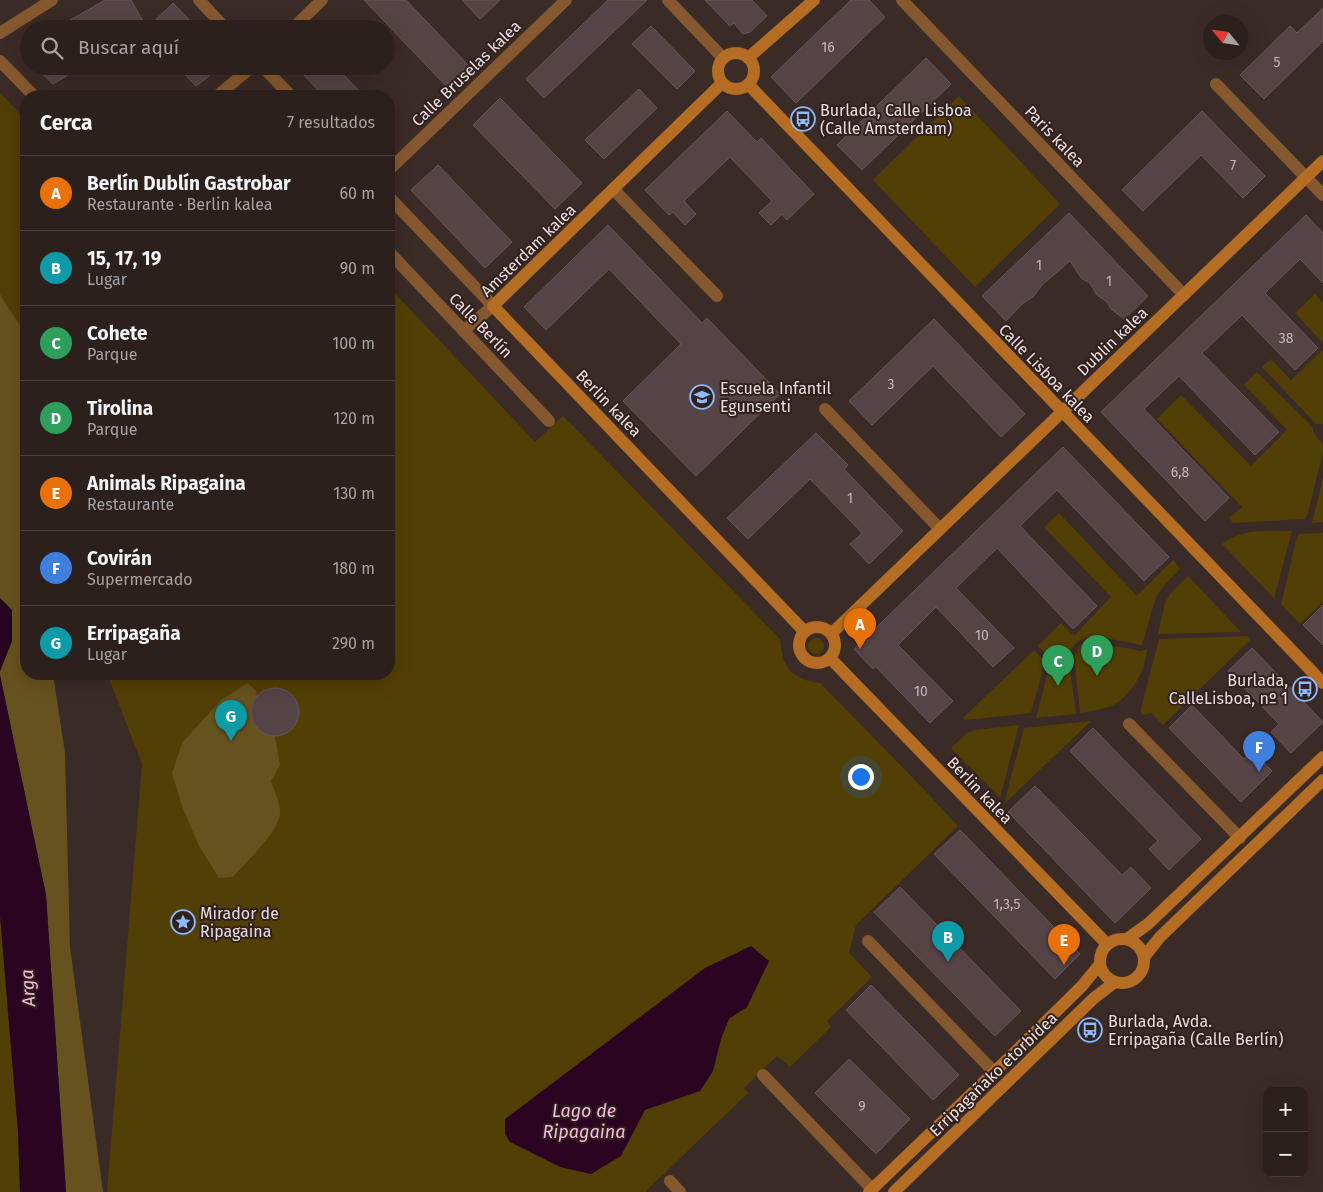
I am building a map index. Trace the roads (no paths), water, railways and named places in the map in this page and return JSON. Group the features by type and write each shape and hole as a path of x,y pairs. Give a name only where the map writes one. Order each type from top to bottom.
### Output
{"street":[{"path":"20,20 52,0"},
{"path":"199,0 218,20"},
{"path":"301,20 322,0"},
{"name":"Calle Bruselas kalea","path":"395,164 566,0"},
{"path":"668,0 723,58"},
{"path":"748,58 814,0"},
{"name":"Paris kalea","path":"902,0 1184,295"},
{"path":"0,33 20,20"},
{"path":"736,53 748,58 753,64 754,71 748,84 742,88 735,89 728,88 722,83 718,70 723,58 729,54 736,53"},
{"path":"0,61 28,90"},
{"path":"235,90 246,75"},
{"path":"271,75 285,90"},
{"name":"Amsterdam kalea","path":"464,331 494,306 722,83"},
{"name":"Calle Lisboa kalea","path":"748,84 1323,683"},
{"path":"1216,84 1323,195"},
{"name":"Dublin kalea","path":"831,634 1323,161"},
{"path":"613,190 717,296"},
{"name":"Berlin kalea","path":"395,203 805,632"},
{"name":"Calle Berlín","path":"395,258 549,421"},
{"path":"825,410 940,529"},
{"path":"818,627 825,629 831,634 835,641 834,650 830,658 822,663 812,663 804,658 799,650 800,640 805,632 811,628 818,627"},
{"name":"Berlin kalea","path":"830,658 1107,944"},
{"path":"1128,724 1240,838"},
{"path":"1323,756 1240,838 1148,924 1128,939 1113,940 1107,944 1101,953 1100,964 1102,972 1116,982 1126,982 1136,977 1142,968 1144,958 1160,937 1323,780"},
{"path":"1128,939 1141,950 1144,958"},
{"name":"Erripagañako etorbidea","path":"868,941 994,1072"},
{"name":"Erripagañako etorbidea","path":"763,1075 870,1190 1082,986 1100,964"},
{"name":"Erripagañako etorbidea","path":"894,1192 1094,998 1116,982"},
{"path":"670,1181 680,1192"}],"water":[{"path":"0,598 12,610 12,641 0,671"},
{"name":"Arga","path":"0,675 46,895 66,1192 20,1192 18,1132 0,915"},
{"name":"Lago de Ripagaina","path":"751,946 769,961 747,1007 729,1019 721,1039 713,1071 700,1091 645,1110 621,1156 591,1174 560,1167 510,1142 505,1134 505,1119 705,968"}],"place":[{"name":"Burlada, Calle Lisboa (Calle Amsterdam)","path":"803,119"},
{"name":"Escuela Infantil Egunsenti","path":"702,397"},
{"name":"Berlín Dublín Gastrobar","path":"860,649"},
{"name":"Tirolina","path":"1097,676"},
{"name":"Cohete","path":"1058,686"},
{"name":"Burlada, CalleLisboa, nº 1","path":"1305,689"},
{"name":"Erripagaña","path":"231,741"},
{"name":"Covirán","path":"1259,772"},
{"name":"Mirador de Ripagaina","path":"183,922"},
{"name":"15, 17, 19","path":"948,962"},
{"name":"Animals Ripagaina","path":"1064,965"},
{"name":"Burlada, Avda. Erripagaña (Calle Berlín)","path":"1090,1030"}]}
